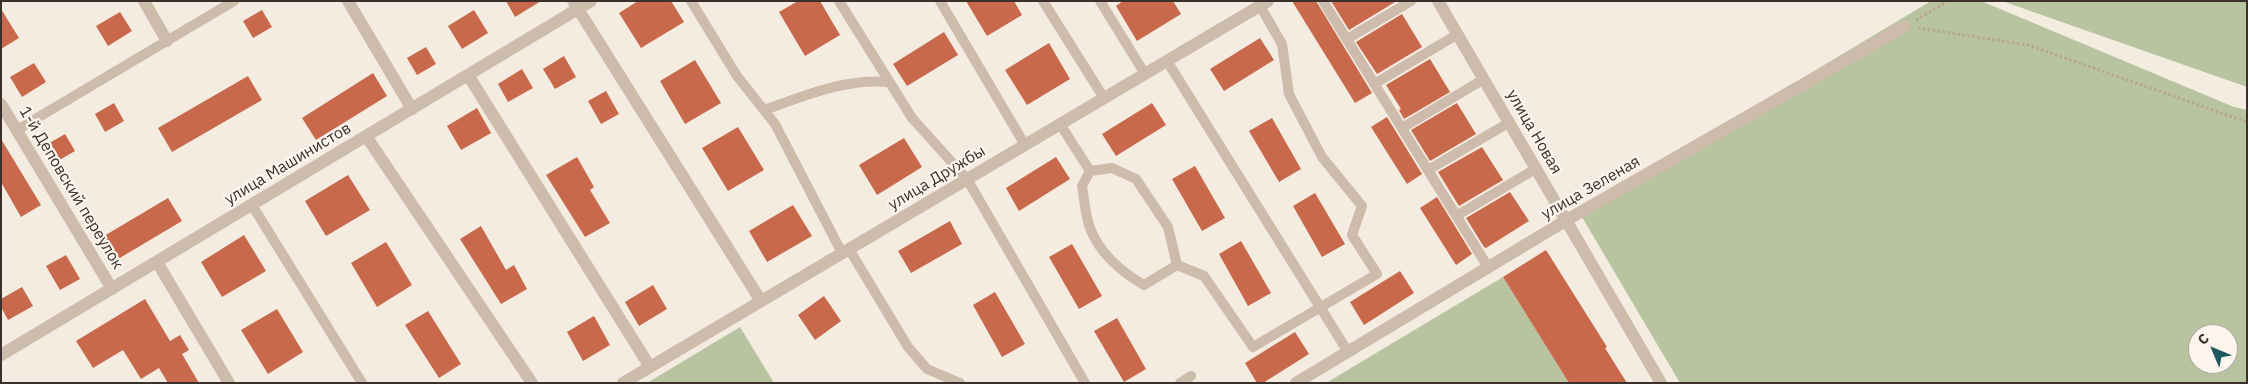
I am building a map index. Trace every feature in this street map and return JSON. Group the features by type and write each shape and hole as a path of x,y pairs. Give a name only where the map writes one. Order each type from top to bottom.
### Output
{"street":[{"path":"144,1 167,41"},
{"path":"348,1 412,109"},
{"name":"улица Машинистов","path":"1,355 468,75 576,5 591,1"},
{"name":"улица Новая","path":"1438,1 1661,383"},
{"name":"улица Дружбы","path":"623,383 1265,3"},
{"path":"576,5 761,301"},
{"name":"улица Зеленая","path":"1296,383 1565,221 1905,26"},
{"path":"468,75 650,367"},
{"name":"1-й Деповский переулок","path":"1,104 112,289"},
{"path":"366,136 532,383"},
{"path":"157,262 230,383"}],"lane":[{"path":"17,130 234,1"},
{"path":"691,1 737,76 775,124 846,251 908,347 928,369 960,383"},
{"path":"839,1 912,118 967,179 1085,383"},
{"path":"940,1 1025,145"},
{"path":"1043,1 1104,98"},
{"path":"1100,1 1145,74"},
{"path":"1323,1 1488,267"},
{"path":"1347,39 1411,1"},
{"path":"1177,265 1204,276 1253,347 1377,274 1352,235 1362,206 1322,157 1289,94 1282,44 1265,3"},
{"path":"1374,84 1458,34"},
{"path":"1167,61 1348,352"},
{"path":"1402,128 1484,79"},
{"path":"764,110 843,84 869,80 889,82"},
{"path":"1428,170 1510,122"},
{"path":"1060,124 1090,171"},
{"path":"1090,171 1112,168 1136,180 1168,227 1177,265"},
{"path":"1456,216 1537,168"},
{"path":"1090,171 1082,186 1089,226 1103,251 1125,274 1144,285 1177,265"},
{"path":"252,205 362,383"},
{"path":"1180,383 1191,376"}],"path":[{"path":"1905,26 1948,1"},
{"path":"1905,26 2028,45 2247,122"}],"green space":[{"path":"1931,1 1981,1 2234,107 2247,110 2247,383 1680,383 1579,212"},
{"path":"2002,1 2247,1 2247,87"},
{"path":"1503,277 1569,383 1326,383"},
{"path":"740,327 774,383 647,383"}],"building":[{"path":"506,1 541,1 515,17"},
{"path":"638,1 671,1 684,22 641,48 619,13"},
{"path":"798,1 820,1 840,35 805,56 779,12"},
{"path":"966,1 1014,1 1022,15 987,36"},
{"path":"1123,1 1173,1 1181,14 1137,41 1116,6"},
{"path":"1292,1 1316,1 1372,93 1355,103"},
{"path":"1331,1 1394,1 1395,2 1349,30"},
{"path":"1,9 19,38 1,49"},
{"path":"262,10 272,27 253,38 243,21"},
{"path":"474,10 488,33 462,49 448,26"},
{"path":"120,12 132,31 108,46 96,26"},
{"path":"1402,14 1422,47 1377,74 1356,42"},
{"path":"944,32 958,55 907,86 893,64"},
{"path":"1260,38 1274,60 1224,91 1210,69"},
{"path":"1049,43 1070,79 1027,105 1005,70"},
{"path":"426,47 436,64 417,75 407,58"},
{"path":"564,56 576,77 555,89 543,69"},
{"path":"1430,59 1450,92 1404,119 1399,110 1401,109 1386,85"},
{"path":"695,60 721,103 685,124 660,81"},
{"path":"34,63 46,82 22,97 10,77"},
{"path":"522,69 533,88 508,102 498,84"},
{"path":"373,73 387,96 316,140 302,118"},
{"path":"248,76 262,100 172,152 158,128"},
{"path":"606,91 619,114 601,124 588,101"},
{"path":"114,103 124,121 105,132 95,114"},
{"path":"1152,103 1166,125 1116,156 1102,134"},
{"path":"1457,103 1476,134 1430,161 1411,130"},
{"path":"477,108 491,133 461,150 447,126"},
{"path":"1387,117 1422,174 1407,184 1371,127"},
{"path":"1272,118 1301,169 1279,182 1249,131"},
{"path":"738,127 764,170 728,191 702,148"},
{"path":"65,134 75,151 56,162 46,145"},
{"path":"904,138 922,167 877,195 859,165"},
{"path":"1,139 41,205 21,217 1,182"},
{"path":"1482,147 1503,180 1459,206 1438,172"},
{"path":"577,157 594,187 590,190 610,223 585,237 546,175"},
{"path":"1056,157 1070,179 1019,211 1006,188"},
{"path":"1195,166 1225,218 1202,231 1172,179"},
{"path":"348,175 370,210 326,236 305,201"},
{"path":"1510,192 1529,221 1486,248 1466,218"},
{"path":"1315,193 1345,244 1322,257 1293,206"},
{"path":"1437,197 1472,254 1456,265 1420,208"},
{"path":"168,198 182,221 113,262 99,239"},
{"path":"793,205 812,236 767,262 749,231"},
{"path":"950,221 962,244 911,273 898,251"},
{"path":"481,226 506,270 514,265 527,289 501,304 460,239"},
{"path":"244,235 266,271 222,297 201,262"},
{"path":"1241,241 1271,293 1248,306 1219,254"},
{"path":"386,242 412,285 377,307 351,263"},
{"path":"1072,244 1102,296 1079,309 1049,257"},
{"path":"1546,250 1607,347 1605,348 1627,383 1569,383 1503,277"},
{"path":"66,255 80,279 60,290 46,266"},
{"path":"1400,271 1414,293 1364,325 1350,302"},
{"path":"653,285 667,309 639,326 625,302"},
{"path":"22,287 33,306 8,320 1,307 1,299"},
{"path":"995,292 1025,344 1002,357 973,305"},
{"path":"824,296 841,321 815,340 798,315"},
{"path":"145,299 170,341 180,335 189,350 182,354 199,383 168,383 159,368 141,379 123,350 93,368 76,341"},
{"path":"277,309 303,352 268,374 241,330"},
{"path":"428,311 461,364 439,378 405,325"},
{"path":"594,316 610,345 583,361 567,332"},
{"path":"1117,318 1146,369 1124,382 1094,331"},
{"path":"1295,332 1309,354 1263,383 1257,383 1245,363"}]}
